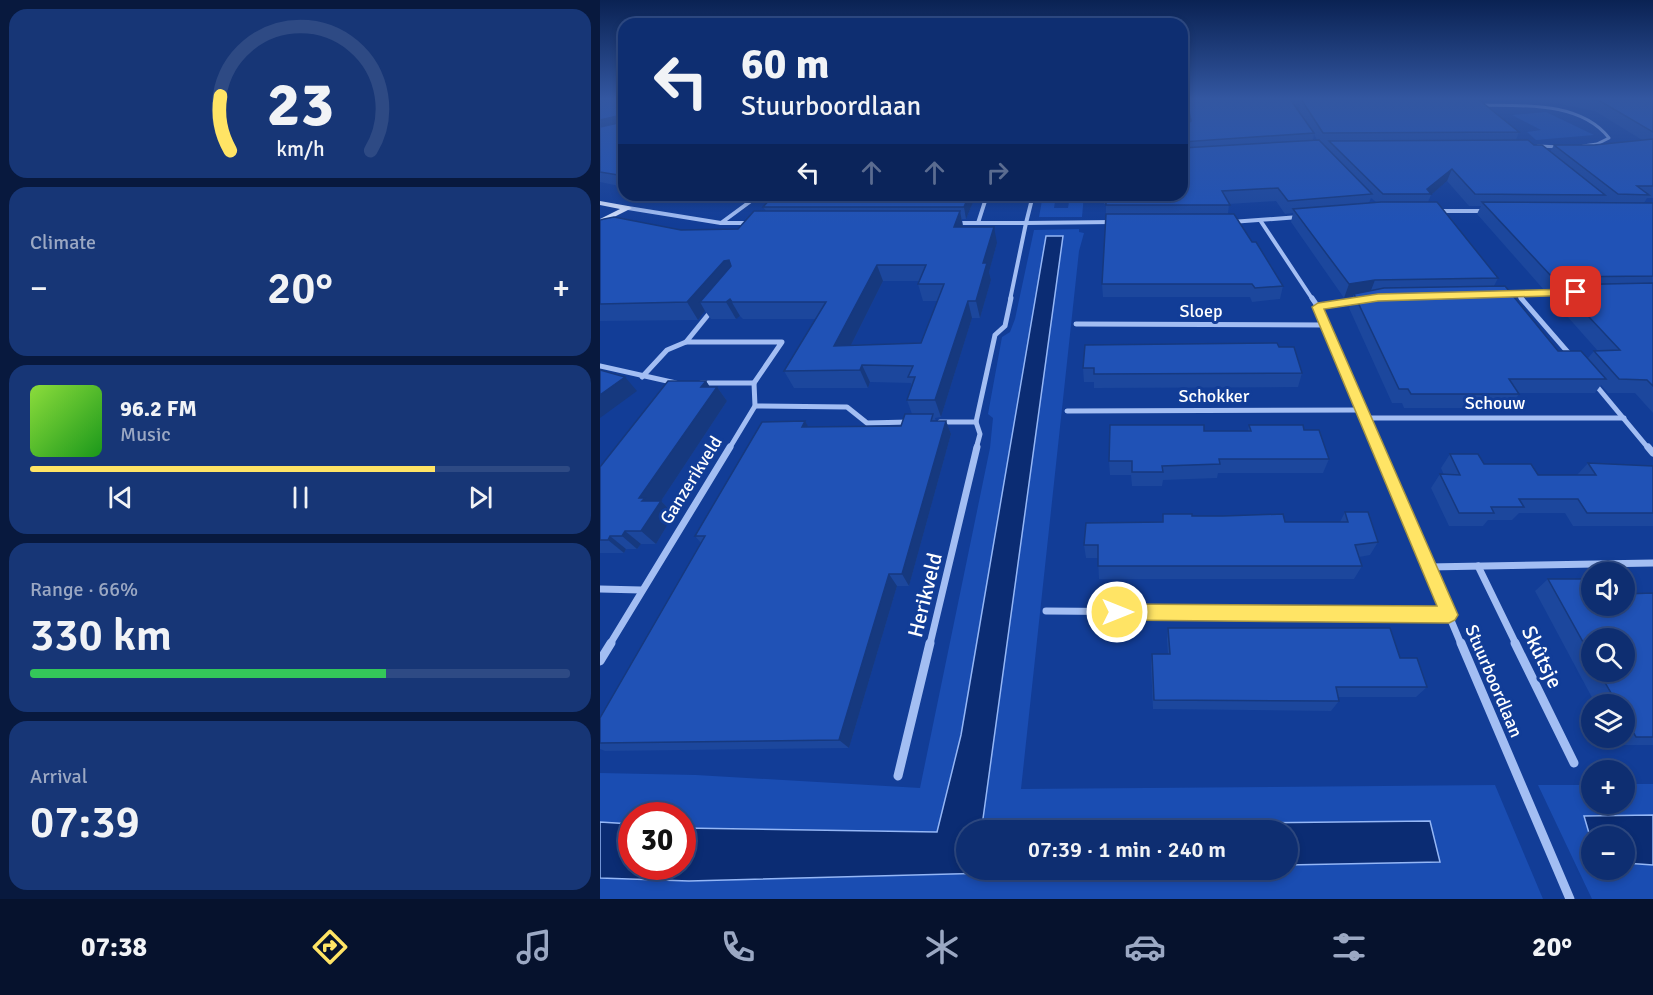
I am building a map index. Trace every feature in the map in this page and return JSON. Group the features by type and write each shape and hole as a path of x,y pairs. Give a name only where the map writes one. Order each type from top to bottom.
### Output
{"street":[{"path":"1576,147 1597,144 1605,140"},
{"path":"1539,154 1530,146 1564,147"},
{"path":"721,223 751,201"},
{"path":"978,223 985,201"},
{"name":"Herikveld","path":"898,776 980,434 976,422 995,335 1005,326 1031,201"},
{"path":"600,203 721,223 756,223"},
{"path":"600,222 628,208"},
{"path":"1429,210 1486,211"},
{"path":"1227,222 1307,216"},
{"name":"Stuurboordlaan","path":"1260,220 1318,307 1570,899"},
{"path":"945,223 1120,222"},
{"path":"1517,293 1574,359"},
{"path":"1497,294 1569,293"},
{"path":"1318,307 1368,299"},
{"path":"686,342 714,308"},
{"name":"Sloep","path":"1076,324 1326,325"},
{"path":"642,377 667,350 686,342 782,342 754,383 755,406 847,407 867,423 921,422"},
{"path":"600,366 642,377 684,383"},
{"path":"1588,376 1653,453"},
{"path":"696,383 754,383"},
{"name":"Ganzerikveld","path":"600,661 641,590 755,406"},
{"name":"Schokker","path":"1066,411 1364,414"},
{"name":"Schouw","path":"1364,414 1624,418"},
{"path":"932,422 976,422"},
{"path":"1428,567 1653,562"},
{"name":"Skûtsje","path":"1478,566 1574,763"},
{"path":"600,589 641,590"},
{"path":"1046,611 1449,615"}],"shaded area":[{"path":"1042,201 1055,201 1054,208 1068,208 1069,201 1083,201 1082,217 1039,217"},
{"path":"1079,229 1079,232 1084,233 1079,251 1021,789 1495,785 1543,899 600,899 600,878 689,881 956,874 956,880 1298,880 1298,865 1439,861 1430,821 983,820 1062,236 1046,236 961,735 937,833 696,829 696,802 618,802 618,823 600,822 600,773 696,775 920,788 990,448 993,418 988,414 1002,337 1010,332 1015,319 1034,230"},
{"path":"1046,236 1063,236 983,820 956,820 956,874 689,881 659,880 696,880 696,828 937,832 961,735"},
{"path":"1635,784 1653,784 1653,815 1584,816 1587,826 1581,826 1581,876 1538,785 1581,785 1581,814 1635,814"},
{"path":"1653,815 1653,865 1635,864 1635,826 1587,826 1584,816"},
{"path":"1430,821 1440,862 1298,865 1298,822"},
{"path":"600,822 618,823 618,879 600,878"},
{"path":"1635,864 1653,865 1653,899 1592,899 1583,880 1635,880"}],"building":[{"path":"600,140 618,140 618,175 600,172"},
{"path":"1319,140 1372,194 1288,201 1278,188 1222,191 1230,205 1106,205 1106,201 1188,201 1188,148"},
{"path":"1528,140 1534,145 1542,145 1605,195 1475,194 1452,169 1427,189 1431,194 1383,194 1329,141"},
{"path":"1653,140 1653,186 1637,186 1649,195 1618,194 1554,145 1594,145"},
{"path":"768,201 966,201 964,207 763,207"},
{"path":"1381,202 1437,202 1498,278 1375,280 1349,284 1293,209"},
{"path":"1482,202 1653,203 1653,276 1552,277"},
{"path":"754,211 960,211 954,227 994,227 983,263 987,263 976,301 968,301 935,400 907,400 915,377 908,377 913,366 862,365 860,370 784,371 826,302 732,302 730,299 726,302 700,302 731,266 729,260 724,261 687,302 600,304 600,220 614,217 681,230 738,229","holes":["877,265 926,265 918,284 944,284 921,343 834,346"]},
{"path":"1106,214 1234,214 1252,242 1256,242 1283,286 1255,288 1252,284 1102,284"},
{"path":"1653,283 1653,386 1647,380 1619,379 1594,351 1620,350 1559,285"},
{"path":"1505,286 1558,351 1581,351 1606,379 1509,379 1519,394 1411,394 1408,389 1399,389 1354,294 1384,288"},
{"path":"1277,343 1279,347 1294,347 1302,373 1094,374 1094,368 1083,368 1085,345"},
{"path":"600,370 625,377 600,395"},
{"path":"668,381 706,381 701,387 717,387 639,498 645,498 642,501 661,501 641,531 625,531 622,536 610,536 608,540 600,540 600,467"},
{"path":"905,414 933,414 931,421 946,421 902,574 889,574 839,740 600,743 600,718 705,536 695,536 762,422 805,421 802,427 901,426"},
{"path":"1110,425 1204,425 1204,431 1251,431 1249,425 1303,425 1304,430 1319,430 1329,459 1219,459 1220,464 1162,466 1163,472 1132,472 1132,461 1109,461"},
{"path":"1450,454 1478,454 1484,464 1531,464 1538,475 1596,475 1588,463 1653,466 1653,513 1587,513 1578,499 1519,499 1524,507 1491,507 1494,513 1459,513 1440,474 1460,475"},
{"path":"1345,512 1368,512 1378,542 1355,545 1362,566 1098,566 1098,545 1084,545 1086,523 1163,522 1163,514 1223,516 1283,514 1285,522 1348,522"},
{"path":"1548,579 1581,579 1581,616 1635,616 1635,594 1653,593 1653,737 1635,735 1635,694 1612,694 1605,682 1635,682 1635,628 1581,628 1581,638"},
{"path":"1168,628 1390,628 1400,658 1417,658 1427,687 1336,687 1339,701 1154,700 1152,654 1170,654"}],"route":[{"path":"1117,612 1449,615 1318,307 1378,297 1576,292"}]}
